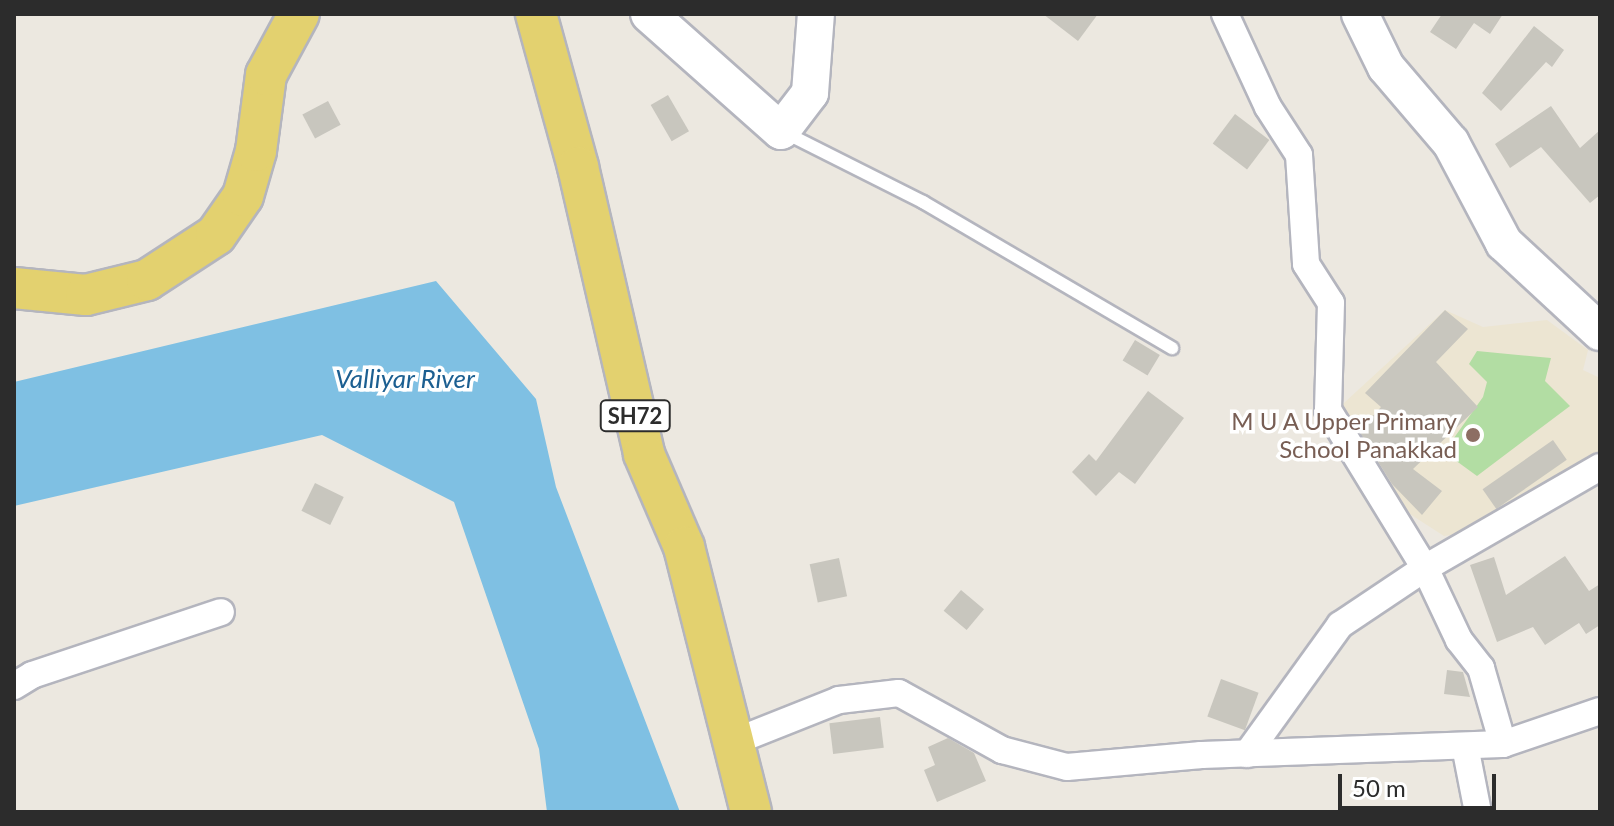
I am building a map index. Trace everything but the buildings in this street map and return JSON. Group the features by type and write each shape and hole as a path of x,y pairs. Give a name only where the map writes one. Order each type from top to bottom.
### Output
{"main road":[{"name":"SH72","path":"536,14 578,167 644,454 684,547 736,741 751,812"},
{"path":"14,288 86,295 147,280 216,235 243,196 256,151 266,75 295,15"}],"street":[{"path":"649,14 781,131 810,93 816,14"},
{"path":"1225,14 1268,107 1299,155 1306,264 1331,303 1328,410 1425,568 1459,640 1481,668 1503,744"},
{"path":"1360,14 1386,67 1451,143 1504,243 1600,332"},
{"path":"1247,754 1340,625 1425,568 1600,467"},
{"path":"14,686 32,675 221,612"},
{"path":"736,741 839,700 899,693 1002,750 1067,767 1247,754 1503,744 1600,711"},
{"path":"1465,746 1478,812"}],"lane":[{"path":"781,131 923,202 1172,348"}],"shaded area":[{"name":"M U A Upper Primary School Panakkad","path":"1445,310 1483,327 1547,320 1588,350 1583,370 1600,378 1600,456 1482,531 1444,536 1385,498 1332,414"}],"green space":[{"path":"1477,351 1551,358 1545,381 1570,406 1477,476 1444,452 1483,397 1487,382 1469,364"}],"water":[{"name":"Valliyar River","path":"436,281 536,399 556,487 680,812 547,812 539,749 454,502 322,435 14,506 14,382"}],"place":[{"name":"M U A Upper Primary School Panakkad","path":"1473,435"}]}
